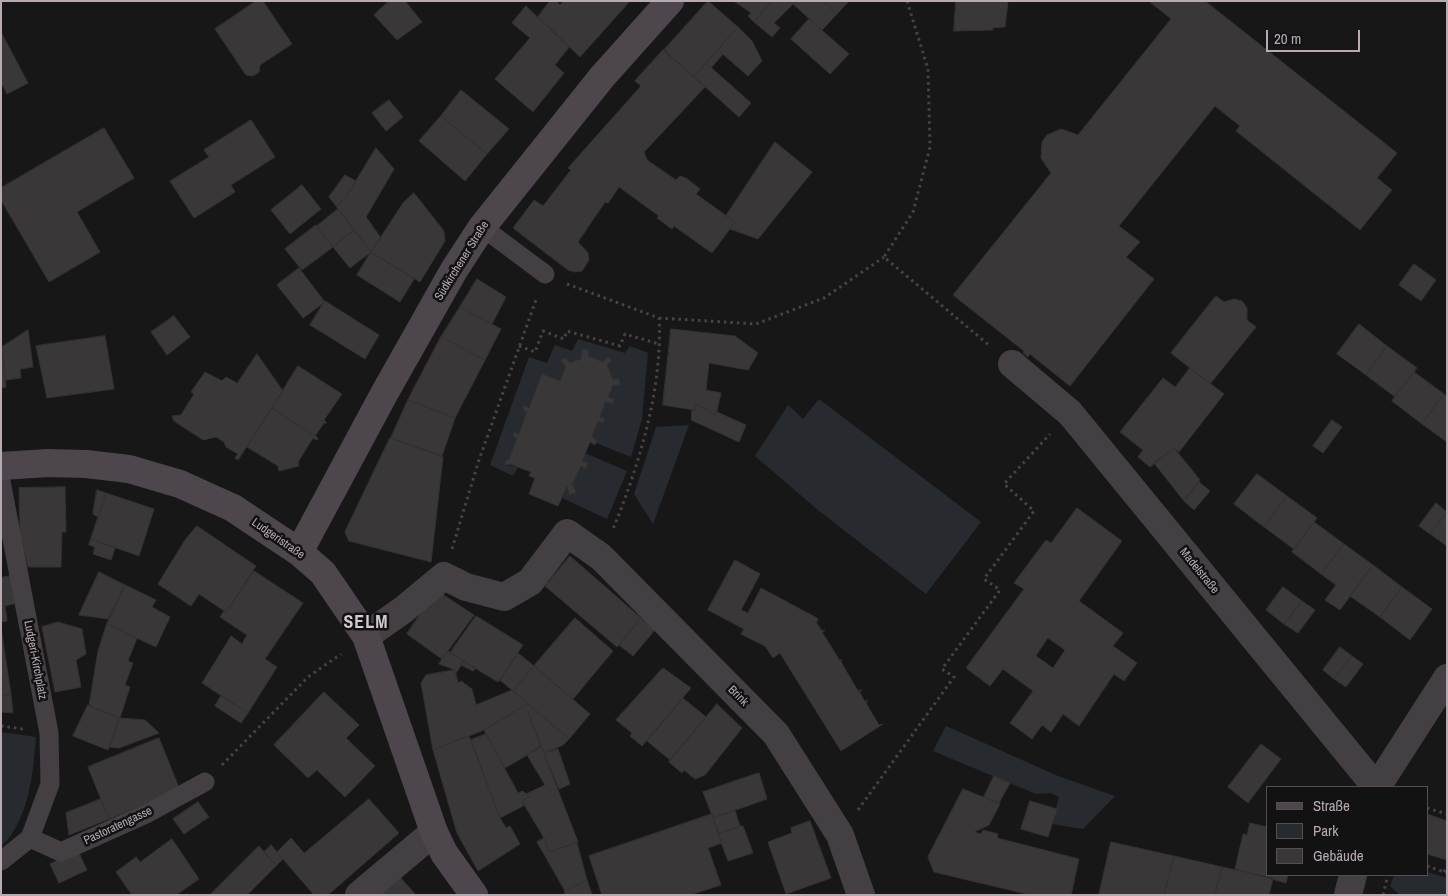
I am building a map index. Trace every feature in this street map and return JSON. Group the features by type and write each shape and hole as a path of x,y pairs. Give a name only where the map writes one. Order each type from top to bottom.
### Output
{"street":[{"name":"Südkirchener Straße","path":"299,552 454,270 482,227 602,77 670,1"},
{"name":"Madelstraße","path":"1012,364 1070,413 1376,786"},
{"name":"Ludgeristraße","path":"1,466 76,464 129,469 180,484 233,508 299,552 323,574 366,636 434,832 448,859 474,895"},
{"name":"Brink","path":"444,576 466,587 504,596 530,582 567,533 601,557 776,734 840,835 861,895"},
{"path":"366,636 403,610 444,576"},
{"path":"1378,786 1447,678"},
{"path":"359,895 434,832"},
{"path":"1348,895 1353,876"}],"lane":[{"path":"482,227 545,274"},
{"name":"Ludgeri-Kirchplatz","path":"1,481 50,733 50,784 30,838"},
{"name":"Pastoratengasse","path":"30,838 60,852 148,813 205,782"},
{"path":"1,861 30,838"}],"path":[{"path":"444,576 479,460 545,274 659,318 756,324 824,298 884,257 913,212 930,147 928,69 907,1"},
{"path":"884,257 1012,364"},
{"path":"601,557 626,498 645,440 658,358 659,318"},
{"path":"519,346 535,352 543,331 564,339 567,331 620,346 626,334 659,344"},
{"path":"840,835 954,677 942,670 1000,590 984,580 1034,511 1004,484 1070,413"},
{"path":"205,782 308,677 366,636"},
{"path":"1428,808 1447,814"},
{"path":"1428,866 1446,872 1447,866"},
{"path":"1383,895 1388,876"}],"green space":[{"path":"578,339 625,353 630,346 648,353 642,419 631,457 596,443 597,440 592,437 598,421 604,423 605,419 600,417 605,402 612,404 614,400 608,397 613,385 619,385 613,380 607,365 611,360 608,357 603,362 588,356 589,351 581,359 566,366 560,381 542,374 529,408 524,407 523,410 527,412 519,434 514,432 513,436 517,438 509,460 505,462 506,465 518,467 513,476 490,465 529,357 547,363 555,345 572,351"},
{"path":"819,399 981,522 926,594 818,510 755,456 788,405 803,419"},
{"path":"689,425 653,524 634,494 656,427"},
{"path":"585,453 627,471 607,519 562,498 567,486 570,495 576,492 572,484 581,466 586,469 588,464 582,461"},
{"path":"946,726 1058,776 1115,796 1083,829 1052,824 1059,797 1051,793 1036,794 933,751"},
{"path":"1,732 36,737 31,781 24,810 10,836 1,847"},
{"path":"1428,872 1447,878 1447,895 1400,895 1390,886 1394,876 1428,876"}],"building":[{"path":"256,1 263,1 292,44 260,65 259,72 253,76 246,75 215,29"},
{"path":"389,1 405,1 422,22 397,40 374,15"},
{"path":"550,1 556,1 560,5 564,1 630,1 580,57 538,17"},
{"path":"708,1 738,27 694,77 664,50"},
{"path":"734,1 772,1 754,22 748,16 751,13"},
{"path":"772,1 823,1 837,14 822,30 793,4 774,23 780,28 772,37 754,22"},
{"path":"823,1 849,1 837,14"},
{"path":"956,1 1008,1 1005,27 992,28 993,30 954,31"},
{"path":"1149,1 1205,1 1397,153 1377,178 1392,190 1360,230 1236,131 1240,126 1215,106 1119,226 1140,242 1126,257 1154,279 1070,386 1030,354 1028,357 1023,353 1024,351 953,295 1051,173 1041,158 1042,142 1047,135 1061,129 1078,135 1171,19"},
{"path":"526,6 569,47 555,65 564,73 533,112 495,79 530,38 512,23"},
{"path":"809,19 849,54 830,74 791,39"},
{"path":"738,27 752,41 762,61 748,76 718,50"},
{"path":"1,32 28,83 7,94 1,82"},
{"path":"663,50 705,87 644,152 647,160 676,180 680,176 686,178 700,189 696,194 735,222 712,253 674,226 672,229 657,218 659,216 619,187 608,203 605,202 578,242 588,253 589,260 582,271 568,270 513,228 534,200 543,206 571,170 568,168 641,86 635,81"},
{"path":"718,50 723,54 711,68 706,63"},
{"path":"706,63 751,103 739,117 694,77"},
{"path":"461,90 509,129 487,154 441,116"},
{"path":"389,100 403,117 386,131 372,113"},
{"path":"441,116 487,154 465,181 419,141"},
{"path":"251,120 275,157 231,185 235,192 194,218 170,181 209,157 204,150"},
{"path":"104,128 134,178 77,212 100,252 49,282 1,200 1,188"},
{"path":"775,142 812,172 758,239 730,229 735,222 726,216"},
{"path":"376,148 394,169 366,217 381,238 371,252 336,206 346,197"},
{"path":"345,175 356,181 346,197 336,206 329,197"},
{"path":"302,185 321,209 290,234 271,210"},
{"path":"414,193 444,231 445,241 420,282 371,252 403,203"},
{"path":"338,209 354,230 333,247 317,226"},
{"path":"316,225 333,247 302,270 285,249"},
{"path":"354,230 371,252 350,268 333,247"},
{"path":"371,252 414,279 400,302 357,275"},
{"path":"1414,264 1436,280 1421,301 1399,285"},
{"path":"299,268 325,302 303,318 277,285"},
{"path":"477,279 506,297 492,324 460,307"},
{"path":"1216,296 1224,302 1234,299 1242,301 1247,308 1247,320 1256,327 1210,384 1171,353"},
{"path":"325,301 379,335 365,359 310,325"},
{"path":"460,307 501,329 485,360 441,337"},
{"path":"174,316 190,337 167,355 151,332"},
{"path":"1359,324 1387,346 1366,375 1337,354"},
{"path":"671,329 735,336 758,353 748,370 709,363 706,390 721,393 716,415 696,404 695,410 663,405"},
{"path":"28,330 33,367 20,369 21,378 6,380 2,347"},
{"path":"105,336 114,389 47,398 36,346"},
{"path":"441,337 485,360 455,418 408,400"},
{"path":"1387,346 1417,368 1395,397 1366,375"},
{"path":"1,347 6,387 1,388"},
{"path":"583,349 589,350 588,356 603,362 608,357 611,360 607,365 613,380 619,379 620,385 613,385 608,397 614,400 612,404 605,402 600,417 605,419 603,423 598,421 592,437 597,440 595,445 590,442 582,461 588,463 586,469 581,466 572,484 576,492 570,495 567,486 558,506 529,494 535,478 529,476 531,472 510,464 506,465 505,461 509,460 517,438 513,436 514,432 519,434 527,412 523,410 524,406 529,408 542,374 560,381 566,366 561,361 565,358 570,363 581,359"},
{"path":"257,354 283,391 238,460 235,458 238,454 226,447 224,442 216,437 203,440 174,421 172,416 181,415 194,394 191,392 205,372 222,381 226,377 237,383"},
{"path":"298,366 342,394 324,420 327,423 324,423 315,436 272,408"},
{"path":"1190,368 1224,394 1179,452 1174,448 1150,467 1138,457 1143,450 1120,432 1163,378 1175,387"},
{"path":"1414,372 1444,394 1422,424 1392,401"},
{"path":"1444,394 1447,397 1447,442 1422,424"},
{"path":"408,400 455,418 442,456 391,438"},
{"path":"696,404 716,415 717,412 746,425 739,442 691,420 692,409 695,410"},
{"path":"272,408 318,438 317,440 313,438 298,462 299,466 279,471 278,466 247,447"},
{"path":"1332,420 1342,427 1323,453 1313,446"},
{"path":"390,438 443,457 431,562 349,541 345,532"},
{"path":"1174,448 1200,480 1184,501 1154,463"},
{"path":"1257,474 1287,496 1264,527 1234,504"},
{"path":"1199,482 1210,491 1194,510 1184,501"},
{"path":"65,487 66,532 62,532 61,567 28,567 20,533 19,488"},
{"path":"97,490 106,493 98,517 93,514"},
{"path":"106,493 154,509 139,556 91,539"},
{"path":"1287,496 1317,518 1294,549 1264,527"},
{"path":"1436,503 1447,512 1430,534 1419,526"},
{"path":"1077,508 1122,541 1079,601 1123,633 1113,646 1137,663 1124,681 1114,674 1079,726 1063,714 1051,732 1042,725 1032,739 1010,723 1033,691 1003,669 990,686 966,668 1024,589 1014,583 1046,540 1051,543","holes":["1048,638 1065,650 1053,668 1036,656"]},
{"path":"1447,512 1447,546 1430,534"},
{"path":"1314,522 1344,544 1321,574 1292,552"},
{"path":"197,526 256,566 226,612 199,594 191,606 158,584 185,540"},
{"path":"91,539 115,548 111,560 93,554 95,547 89,545"},
{"path":"1344,544 1373,565 1340,610 1325,600 1336,585 1321,574"},
{"path":"570,556 641,618 617,647 545,586"},
{"path":"735,560 760,574 741,610 748,613 761,588 817,618 818,621 816,622 822,631 825,630 822,632 840,661 842,659 841,662 858,691 862,690 859,691 865,702 868,700 866,703 879,725 883,724 841,751 780,653 773,658 765,646 741,634 744,629 708,610"},
{"path":"1373,565 1402,587 1380,617 1350,596"},
{"path":"254,571 303,603 265,659 277,667 248,713 202,683 231,636 242,644 247,635 220,617 224,611 226,612"},
{"path":"99,572 125,585 108,619 79,615"},
{"path":"10,576 17,603 1,607 1,578"},
{"path":"125,585 156,600 152,607 170,617 156,647 107,624"},
{"path":"1283,587 1302,601 1284,624 1266,610"},
{"path":"1402,587 1432,609 1410,640 1380,617"},
{"path":"436,590 474,615 442,659 407,634"},
{"path":"1302,601 1315,610 1298,633 1284,624"},
{"path":"5,606 7,621 1,622 1,607"},
{"path":"476,616 523,645 498,682 450,653"},
{"path":"575,618 613,651 573,699 534,666"},
{"path":"641,618 655,630 633,656 619,645"},
{"path":"58,622 82,629 86,654 76,660 81,687 55,692 42,627"},
{"path":"107,624 137,638 128,661 133,663 125,685 130,687 120,718 89,706 98,651"},
{"path":"1,628 11,694 1,696"},
{"path":"1340,647 1352,656 1334,679 1323,670"},
{"path":"448,651 464,661 456,673 455,670 439,664"},
{"path":"518,653 534,666 513,691 500,680"},
{"path":"1352,656 1363,664 1346,687 1334,679"},
{"path":"464,661 476,668 473,671 461,665"},
{"path":"534,666 590,714 569,739 513,691"},
{"path":"663,668 691,688 642,746 630,736 632,733 616,720"},
{"path":"455,670 458,683 461,681 472,689 476,705 512,690 528,704 484,730 433,750 421,683 426,675"},
{"path":"324,692 359,725 346,738 375,766 345,797 317,770 308,778 274,745"},
{"path":"11,694 13,713 1,712 1,696"},
{"path":"221,696 248,713 241,723 215,706"},
{"path":"683,698 706,717 670,760 647,741"},
{"path":"528,704 569,739 563,745 544,753 528,712 523,707"},
{"path":"717,704 742,728 705,775 695,779 684,770 682,773 669,762"},
{"path":"88,705 120,718 108,750 73,736"},
{"path":"523,707 528,712 541,747 505,768 484,730"},
{"path":"120,718 145,720 159,733 119,748 109,747"},
{"path":"486,734 518,793 523,791 529,797 522,801 525,805 500,818 471,740"},
{"path":"469,736 500,818 506,828 510,826 520,844 478,871 457,833 433,750"},
{"path":"159,738 180,790 109,819 88,767"},
{"path":"1261,744 1281,759 1248,803 1228,787"},
{"path":"541,746 578,842 549,852 544,838 522,801 529,797 526,794 545,785 527,755"},
{"path":"558,749 570,784 559,789 544,753"},
{"path":"759,773 767,799 713,818 703,792"},
{"path":"994,776 1010,783 999,803 984,797"},
{"path":"963,789 1000,804 989,825 974,832 981,834 983,830 998,834 997,838 1079,859 1071,895 1031,895 934,872 928,857"},
{"path":"101,799 109,819 69,835 66,813"},
{"path":"369,799 399,833 328,895 314,895 277,852 291,838 304,853"},
{"path":"1030,801 1057,809 1048,837 1021,829"},
{"path":"198,802 209,817 184,834 173,819"},
{"path":"735,811 740,826 718,834 713,818"},
{"path":"712,814 722,843 708,848 721,885 690,895 602,895 589,856"},
{"path":"1428,814 1447,821 1447,860 1428,854"},
{"path":"810,821 831,878 786,894 768,842 792,833 791,828"},
{"path":"1250,823 1266,827 1266,876 1288,876 1286,883 1235,869 1243,834 1247,835"},
{"path":"743,826 753,853 728,861 718,834"},
{"path":"544,838 549,852 577,843 587,880 565,891 537,842"},
{"path":"172,839 199,879 176,895 132,895 116,872 136,857 140,862"},
{"path":"1111,842 1174,856 1164,895 1099,895"},
{"path":"271,845 283,859 276,866 264,852"},
{"path":"259,846 276,866 247,895 210,895"},
{"path":"78,851 87,870 59,883 50,864"},
{"path":"1174,856 1222,867 1215,895 1164,895"},
{"path":"1222,867 1273,878 1269,895 1215,895"},
{"path":"399,876 416,895 379,895"},
{"path":"587,880 592,895 564,895 565,891"}],"district":[{"name":"SELM","path":"366,623"}]}
